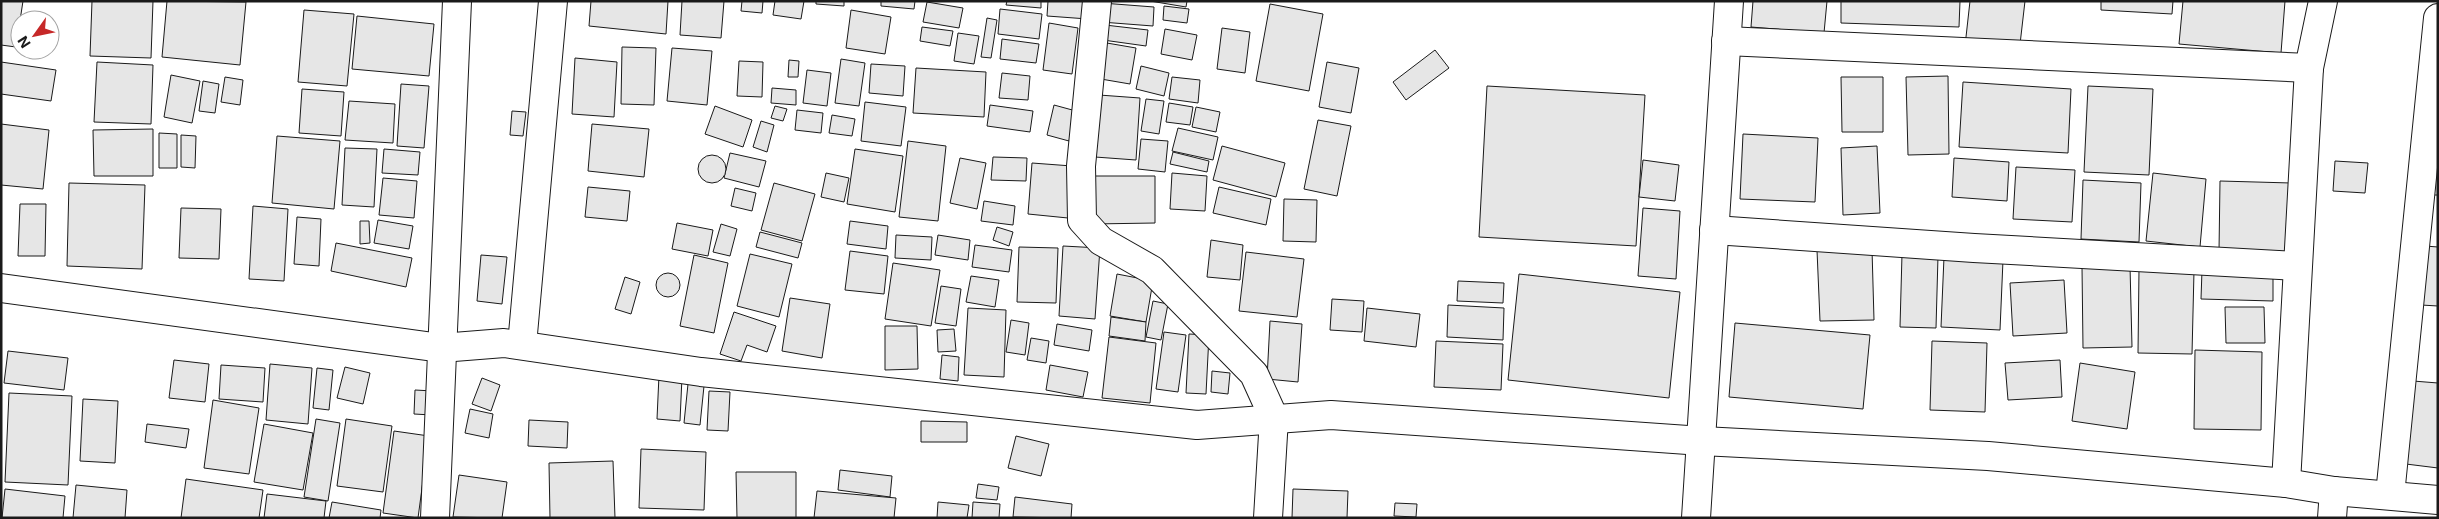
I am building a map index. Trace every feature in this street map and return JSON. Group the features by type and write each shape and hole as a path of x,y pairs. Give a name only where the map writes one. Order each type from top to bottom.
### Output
{"street":[{"path":"435,518 457,1"},
{"path":"522,345 553,1"},
{"path":"1097,1 1082,166 1082,220 1101,241 1152,270 1254,374 1274,418 1268,518"},
{"path":"1696,518 1729,1"},
{"path":"2286,483 2309,68 2323,1"},
{"path":"2390,495 2438,18"},
{"path":"1726,41 2309,68"},
{"path":"1714,230 1974,248 2297,266"},
{"path":"1,288 441,348 504,343 701,372 1197,425 1332,415 1702,441 1988,456 2286,483 2334,490 2438,500"},
{"path":"2332,518 2334,490"}],"building":[{"path":"1,1 23,1 22,10 10,10 10,46 1,45"},
{"path":"92,1 153,1 151,58 90,56"},
{"path":"167,1 246,2 240,65 162,57"},
{"path":"591,1 668,1 666,34 589,26"},
{"path":"682,1 724,1 721,38 680,35"},
{"path":"742,1 763,1 762,13 741,11"},
{"path":"775,1 804,1 801,19 773,15"},
{"path":"816,1 844,1 844,6 816,4"},
{"path":"881,1 915,1 914,9 881,6"},
{"path":"1007,1 1041,1 1041,8 1006,5"},
{"path":"1048,1 1089,1 1088,19 1047,16"},
{"path":"1150,1 1187,1 1186,7"},
{"path":"1753,1 1827,1 1824,33 1751,27"},
{"path":"1841,1 1960,1 1959,27 1841,23"},
{"path":"1970,1 2025,1 2019,53 1965,46"},
{"path":"2101,1 2173,1 2172,14 2101,10"},
{"path":"2183,1 2285,1 2281,53 2179,44"},
{"path":"927,2 963,8 959,28 923,22"},
{"path":"1102,3 1154,7 1153,26 1101,22"},
{"path":"1270,4 1323,14 1309,91 1256,81"},
{"path":"1164,6 1189,9 1187,23 1163,20"},
{"path":"1000,9 1042,14 1039,39 998,34"},
{"path":"304,10 354,14 347,86 298,82"},
{"path":"851,10 891,17 885,54 846,48"},
{"path":"357,16 434,24 429,76 352,69"},
{"path":"987,18 997,20 991,58 981,57"},
{"path":"1049,23 1078,28 1072,74 1043,70"},
{"path":"1105,25 1148,30 1146,46 1103,40"},
{"path":"922,27 953,31 950,46 920,41"},
{"path":"1222,28 1250,32 1245,73 1217,69"},
{"path":"1165,29 1197,35 1192,60 1161,54"},
{"path":"958,33 979,36 974,64 954,61"},
{"path":"1002,39 1039,44 1036,63 1000,59"},
{"path":"1101,42 1136,48 1130,84 1095,78"},
{"path":"622,47 656,48 654,105 621,104"},
{"path":"672,48 712,51 707,105 667,101"},
{"path":"1435,50 1449,68 1406,100 1393,82"},
{"path":"575,58 617,62 614,117 572,114"},
{"path":"841,59 865,63 859,106 835,103"},
{"path":"789,60 799,61 798,77 788,77"},
{"path":"739,61 763,62 762,97 737,96"},
{"path":"1,62 56,70 51,101 1,94"},
{"path":"97,62 153,65 151,124 94,122"},
{"path":"1327,62 1359,68 1351,113 1319,107"},
{"path":"871,64 905,66 903,96 869,93"},
{"path":"1141,66 1169,73 1164,96 1136,89"},
{"path":"916,68 986,72 984,117 913,113"},
{"path":"807,70 831,73 827,106 803,103"},
{"path":"1002,73 1030,76 1028,100 999,98"},
{"path":"171,75 200,81 192,123 164,117"},
{"path":"1948,76 1949,154 1908,155 1906,77"},
{"path":"225,77 243,80 240,105 221,102"},
{"path":"1172,77 1200,80 1198,103 1169,99"},
{"path":"1841,77 1883,77 1883,132 1842,132"},
{"path":"203,81 219,84 215,113 199,111"},
{"path":"1963,82 2071,89 2068,153 1959,147"},
{"path":"401,84 429,86 424,148 397,146"},
{"path":"1487,86 1645,95 1636,246 1479,237"},
{"path":"2088,86 2153,89 2149,175 2084,172"},
{"path":"772,88 796,90 796,105 771,103"},
{"path":"302,89 344,92 341,136 299,133"},
{"path":"1099,95 1140,98 1136,160 1095,157"},
{"path":"1146,99 1164,101 1159,134 1141,131"},
{"path":"349,101 395,104 393,143 345,140"},
{"path":"865,102 906,107 901,146 861,141"},
{"path":"1169,103 1193,107 1190,125 1166,122"},
{"path":"990,105 1033,111 1030,132 987,126"},
{"path":"1054,105 1076,111 1069,141 1047,135"},
{"path":"715,106 752,120 743,147 705,134"},
{"path":"775,106 787,109 783,121 771,118"},
{"path":"1196,107 1220,112 1216,132 1192,127"},
{"path":"797,110 823,113 821,133 795,130"},
{"path":"512,111 526,112 523,136 510,135"},
{"path":"832,115 855,119 852,136 829,133"},
{"path":"1318,120 1351,126 1337,196 1304,189"},
{"path":"761,121 774,125 767,152 753,147"},
{"path":"1,124 49,130 43,189 1,185"},
{"path":"592,124 649,129 644,177 588,171"},
{"path":"1178,128 1218,137 1213,160 1172,151"},
{"path":"153,129 153,176 94,176 93,130"},
{"path":"159,133 177,134 177,168 159,168"},
{"path":"1743,134 1818,138 1815,202 1740,199"},
{"path":"181,135 196,136 195,168 181,167"},
{"path":"277,136 340,141 334,209 272,203"},
{"path":"1141,139 1168,141 1165,172 1138,169"},
{"path":"908,141 946,146 938,221 899,217"},
{"path":"1222,146 1285,163 1276,197 1213,180"},
{"path":"1877,146 1880,213 1843,215 1841,148"},
{"path":"345,148 377,149 374,207 342,205"},
{"path":"384,149 420,152 418,175 382,173"},
{"path":"855,149 903,156 895,212 847,204"},
{"path":"1173,152 1209,161 1207,172 1170,164"},
{"path":"730,153 766,161 759,187 724,178"},
{"path":"712,155 722,159 726,169 722,179 712,183 702,179 698,169 702,159"},
{"path":"993,157 1027,158 1026,181 991,180"},
{"path":"960,158 986,163 977,209 950,203"},
{"path":"1954,158 2009,162 2007,201 1952,197"},
{"path":"1643,160 1679,165 1675,201 1639,197"},
{"path":"2335,161 2368,163 2365,193 2333,191"},
{"path":"2438,161 2438,195 2434,195"},
{"path":"1032,163 1072,166 1068,218 1028,214"},
{"path":"2016,167 2075,170 2072,222 2013,219"},
{"path":"826,173 849,178 844,202 821,197"},
{"path":"1172,173 1207,176 1205,211 1170,209"},
{"path":"2153,173 2206,179 2200,247 2146,241"},
{"path":"1092,176 1155,176 1155,223 1092,224"},
{"path":"383,178 417,181 414,218 379,215"},
{"path":"2083,180 2141,183 2139,242 2081,239"},
{"path":"2220,181 2291,183 2291,252 2219,251"},
{"path":"69,183 145,185 142,269 67,266"},
{"path":"774,183 815,194 802,241 761,230"},
{"path":"588,187 630,191 627,221 585,217"},
{"path":"1219,187 1271,199 1266,225 1213,213"},
{"path":"735,188 756,193 752,211 731,206"},
{"path":"1284,199 1317,200 1316,242 1283,241"},
{"path":"984,201 1015,206 1013,225 981,221"},
{"path":"20,204 46,204 45,256 18,256"},
{"path":"253,206 288,209 284,281 249,279"},
{"path":"181,208 221,209 219,259 179,258"},
{"path":"1643,208 1680,211 1676,279 1638,276"},
{"path":"297,217 321,219 319,266 294,264"},
{"path":"378,220 413,226 409,249 374,243"},
{"path":"360,221 369,221 370,243 360,244"},
{"path":"850,221 888,226 886,249 847,244"},
{"path":"677,223 713,230 708,256 672,249"},
{"path":"721,224 737,229 730,256 713,252"},
{"path":"997,227 1013,232 1009,246 993,240"},
{"path":"760,232 802,243 798,258 756,247"},
{"path":"896,235 932,237 931,260 895,258"},
{"path":"938,235 970,240 968,260 935,255"},
{"path":"1211,240 1243,245 1240,280 1207,277"},
{"path":"336,243 412,258 406,287 331,271"},
{"path":"975,245 1012,250 1009,272 972,267"},
{"path":"1063,246 1100,248 1095,319 1059,316"},
{"path":"2425,246 2438,247 2438,306 2421,305"},
{"path":"1019,247 1058,248 1056,303 1017,302"},
{"path":"1872,249 1874,320 1820,321 1817,250"},
{"path":"850,251 888,256 884,294 845,290"},
{"path":"1246,252 1304,259 1297,317 1239,311"},
{"path":"750,254 792,264 779,317 737,306"},
{"path":"1902,254 1938,256 1936,328 1900,327"},
{"path":"481,255 507,257 502,304 477,301"},
{"path":"694,255 728,263 714,333 680,326"},
{"path":"1944,257 2003,260 2000,330 1941,327"},
{"path":"893,263 940,270 931,326 885,319"},
{"path":"2130,266 2132,347 2083,348 2082,267"},
{"path":"2139,269 2194,271 2192,354 2138,353"},
{"path":"2202,270 2273,272 2273,301 2201,299"},
{"path":"668,273 673,274 679,280 679,290 673,296 668,297 663,296 657,290 656,285 657,280 663,274"},
{"path":"1117,274 1153,281 1146,322 1110,316"},
{"path":"1519,274 1680,292 1669,398 1508,380"},
{"path":"971,276 999,280 995,307 966,302"},
{"path":"625,277 640,282 631,314 615,309"},
{"path":"2064,280 2067,333 2013,336 2010,283"},
{"path":"1458,281 1504,283 1503,303 1457,301"},
{"path":"941,286 961,289 956,326 935,323"},
{"path":"790,298 830,304 822,358 782,351"},
{"path":"1332,299 1364,301 1362,332 1330,330"},
{"path":"1153,301 1168,304 1161,340 1146,337"},
{"path":"1448,305 1504,308 1503,340 1447,337"},
{"path":"2225,307 2264,307 2265,343 2226,343"},
{"path":"968,308 1006,310 1004,377 964,375"},
{"path":"1367,308 1420,314 1416,347 1364,341"},
{"path":"734,312 776,326 767,352 747,345 741,361 720,354"},
{"path":"1111,317 1146,322 1145,341 1109,336"},
{"path":"1011,320 1029,323 1025,355 1006,352"},
{"path":"1270,321 1302,324 1298,382 1267,379"},
{"path":"1735,323 1870,335 1863,409 1729,397"},
{"path":"1057,324 1092,330 1089,351 1054,345"},
{"path":"885,326 917,326 918,369 885,370"},
{"path":"954,329 956,351 938,352 937,330"},
{"path":"1164,332 1186,335 1178,392 1156,389"},
{"path":"1189,334 1209,335 1206,394 1186,393"},
{"path":"1109,337 1156,343 1150,403 1102,398"},
{"path":"1031,338 1049,341 1046,363 1027,360"},
{"path":"1436,341 1503,344 1501,390 1434,387"},
{"path":"1932,341 1987,343 1985,412 1930,410"},
{"path":"2195,350 2262,352 2261,430 2194,429"},
{"path":"8,351 68,358 64,390 4,383"},
{"path":"942,355 959,357 958,381 940,379"},
{"path":"174,360 209,364 205,402 169,398"},
{"path":"2060,360 2062,397 2008,400 2005,363"},
{"path":"2080,363 2135,372 2127,429 2072,421"},
{"path":"270,364 312,368 308,424 266,420"},
{"path":"221,365 265,368 263,402 219,399"},
{"path":"1050,365 1088,372 1083,397 1046,390"},
{"path":"345,367 370,373 363,404 337,398"},
{"path":"317,368 333,370 329,410 313,408"},
{"path":"1212,371 1230,373 1228,394 1211,392"},
{"path":"659,375 682,377 680,421 657,419"},
{"path":"482,378 500,385 491,411 472,404"},
{"path":"2413,381 2438,383 2438,468 2406,464"},
{"path":"688,384 704,386 700,425 684,423"},
{"path":"415,390 433,391 432,415 414,414"},
{"path":"709,391 730,392 728,431 707,430"},
{"path":"9,393 72,396 68,485 5,482"},
{"path":"83,399 118,401 115,463 80,461"},
{"path":"213,400 259,408 249,474 204,468"},
{"path":"470,409 493,414 489,438 465,433"},
{"path":"316,419 340,423 328,501 304,497"},
{"path":"346,419 392,426 383,492 337,486"},
{"path":"529,420 568,422 567,448 528,446"},
{"path":"921,421 967,422 967,442 921,442"},
{"path":"147,424 189,429 186,448 145,442"},
{"path":"264,424 313,433 303,490 254,482"},
{"path":"394,431 429,436 418,518 383,513"},
{"path":"1016,436 1049,444 1041,476 1008,468"},
{"path":"641,449 706,452 704,510 639,508"},
{"path":"613,461 615,518 550,518 549,463"},
{"path":"840,470 892,476 890,497 838,490"},
{"path":"736,472 796,472 796,518 737,518"},
{"path":"459,475 507,482 502,518 453,517"},
{"path":"186,479 263,490 259,518 181,518"},
{"path":"978,484 999,487 997,500 976,498"},
{"path":"76,485 127,490 125,518 73,518"},
{"path":"5,489 65,496 63,518 2,518"},
{"path":"1293,489 1348,491 1347,518 1292,518"},
{"path":"817,491 896,498 894,518 814,518"},
{"path":"267,494 326,501 324,518 264,518"},
{"path":"1015,497 1072,504 1071,518 1013,517"},
{"path":"332,502 381,510 380,518 329,518"},
{"path":"938,502 969,505 967,518 937,518"},
{"path":"973,502 1000,504 999,518 972,518"},
{"path":"1395,503 1417,504 1416,517 1394,516"}]}
